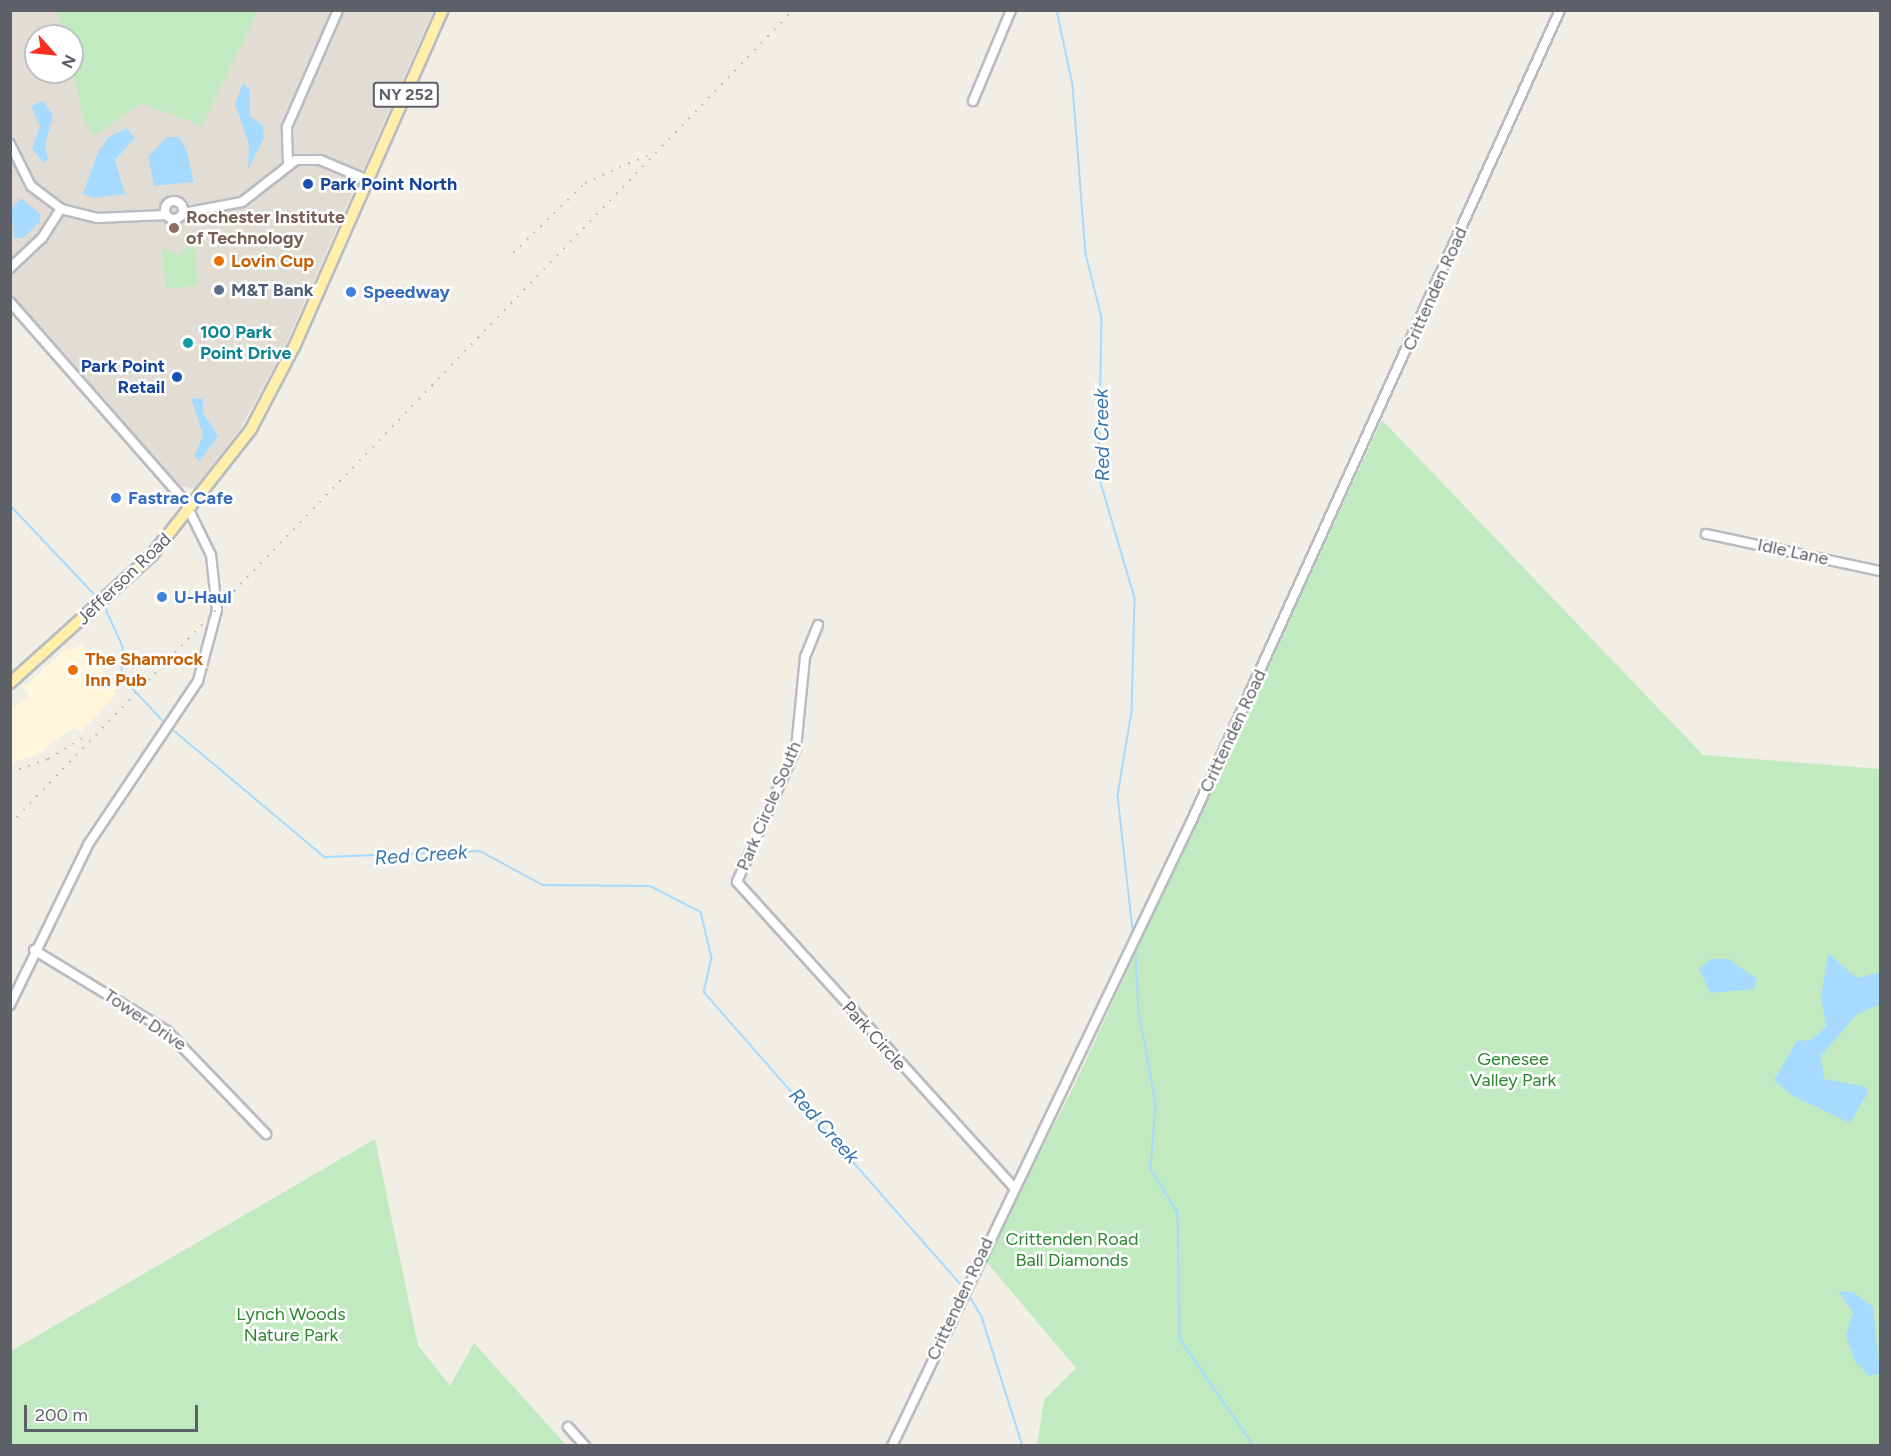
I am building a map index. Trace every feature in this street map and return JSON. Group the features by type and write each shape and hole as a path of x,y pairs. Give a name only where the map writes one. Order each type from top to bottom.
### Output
{"main road":[{"name":"Jefferson Road","path":"10,682 109,596 191,511 276,386 443,10"}],"street":[{"path":"288,163 287,127 338,10"},
{"path":"973,101 1011,10"},
{"name":"Crittenden Road","path":"892,1446 969,1277 1191,822 1560,10"},
{"path":"10,144 31,186 61,209 97,218 163,212 177,219 186,209"},
{"path":"163,212 172,201 186,209 242,202 288,163 320,160 368,180"},
{"path":"10,268 42,238 61,209"},
{"path":"10,302 191,511 211,555 218,610 207,662 179,712 88,845 34,950 10,1005"},
{"name":"Idle Lane","path":"1706,534 1881,571"},
{"name":"Park Circle South","path":"737,882 796,748 806,657 818,625"},
{"name":"Park Circle","path":"737,882 1014,1187"},
{"name":"Tower Drive","path":"34,950 182,1042 266,1134"},
{"path":"568,1427 585,1446"}],"shaded area":[{"name":"Rochester Institute of Technology","path":"10,11 433,11 282,353 240,429 195,489 180,486 11,293"},
{"path":"83,645 116,687 114,697 81,731 73,728 36,755 11,763 11,710 29,695 23,687 64,651"}],"green space":[{"path":"57,11 258,11 202,126 141,103 95,136 84,121 76,84 84,84 84,24 61,24"},
{"path":"187,245 194,245 198,285 166,289 162,248 179,255"},
{"name":"Genesee Valley Park","path":"1382,420 1703,755 1880,769 1880,1445 1037,1445 1044,1400 1076,1368 985,1260 1075,1084"},
{"name":"Lynch Woods Nature Park","path":"375,1139 418,1345 450,1386 474,1343 566,1445 11,1445 11,1351"}],"water":[{"path":"243,83 250,90 250,116 263,126 264,138 248,170 249,145 235,104"},
{"path":"43,101 53,116 45,145 48,159 43,163 32,148 40,126 31,106"},
{"path":"127,128 135,138 115,160 125,194 93,198 83,194 98,152 109,137"},
{"path":"167,137 179,137 186,149 194,182 154,186 148,157"},
{"path":"21,198 40,214 40,222 23,238 14,238 11,208"},
{"path":"191,398 203,399 203,413 218,436 200,461 194,456 203,435"},
{"path":"1828,953 1857,978 1880,972 1880,1004 1856,1015 1821,1056 1824,1079 1866,1087 1868,1093 1850,1123 1791,1095 1774,1080 1797,1041 1810,1040 1826,1026 1821,997"},
{"path":"1711,959 1728,959 1757,979 1754,989 1710,993 1699,969"},
{"path":"1838,1291 1853,1292 1873,1307 1880,1374 1869,1376 1855,1361 1846,1335 1853,1312"}],"waterway":[{"name":"Red Creek","path":"1057,10 1073,85 1086,254 1102,318 1099,476 1135,598 1132,712 1118,796 1133,930"},
{"name":"Red Creek","path":"10,505 98,598"},
{"name":"Red Creek","path":"104,604 123,647 122,677 165,723"},
{"name":"Red Creek","path":"171,728 325,857 480,851 543,885 650,886 701,912 712,958 704,992 964,1288"},
{"name":"Red Creek","path":"1136,954 1139,1011 1156,1104 1151,1169 1178,1213 1180,1339 1254,1446"},
{"name":"Red Creek","path":"969,1295 982,1317 1023,1446"}],"railway":[{"path":"10,824 793,10"},
{"path":"513,253 585,183 650,154"},
{"path":"10,772 48,759 88,735"}],"place":[{"name":"Park Point North","path":"308,184"},
{"name":"Rochester Institute of Technology","path":"174,228"},
{"name":"Lovin Cup","path":"219,261"},
{"name":"M&T Bank","path":"219,290"},
{"name":"Speedway","path":"351,292"},
{"name":"100 Park Point Drive","path":"188,343"},
{"name":"Park Point Retail","path":"177,377"},
{"name":"Fastrac Cafe","path":"116,498"},
{"name":"U-Haul","path":"162,597"},
{"name":"The Shamrock Inn Pub","path":"73,670"}],"park label":[{"name":"Crittenden Road Ball Diamonds","path":"1072,1250"}]}
